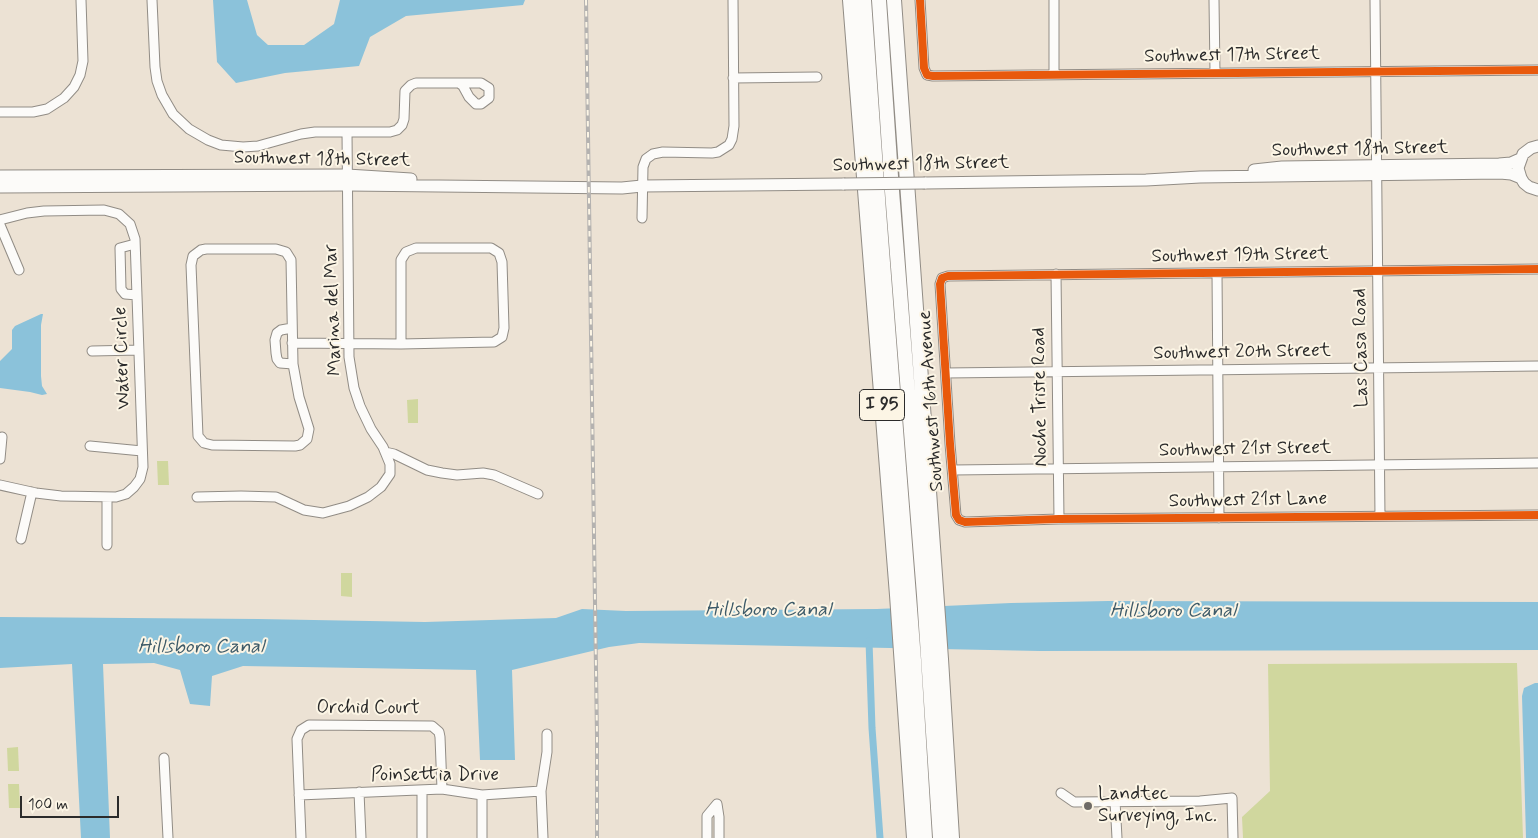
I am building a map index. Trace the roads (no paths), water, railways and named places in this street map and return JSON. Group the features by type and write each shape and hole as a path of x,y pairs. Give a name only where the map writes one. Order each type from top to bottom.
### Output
{"highway":[{"name":"I 95","path":"850,0 908,660 914,838"},
{"path":"864,0 903,595"},
{"path":"879,0 894,221 930,595"},
{"name":"I 95","path":"894,0 930,595 952,838"},
{"path":"935,659 940,838"},
{"path":"908,660 925,838"}],"main road":[{"path":"1538,146 1527,151 1520,159 1518,168 1520,178 1529,187 1538,190"},
{"name":"Southwest 18th Street","path":"1490,169 1520,159"},
{"name":"Southwest 18th Street","path":"0,176 620,183 642,186 1146,180 1200,177 1282,167 1376,170 1490,169 1520,178"},
{"name":"Southwest 18th Street","path":"0,187 347,180"}],"street":[{"path":"0,112 33,112 47,109 64,98 74,87 80,75 83,61 81,0"},
{"path":"152,0 155,67 159,88 165,102 183,124 214,143 243,147 265,144 301,134 390,132 397,130 402,125 404,119 404,95 407,88 416,83 459,83"},
{"path":"642,218 643,167 646,159 653,154 663,152 718,152 729,145 732,139 734,126 733,0"},
{"name":"Southwest 17th Street","path":"920,0 924,68 927,75 1538,70"},
{"path":"1054,0 1054,74"},
{"path":"1214,0 1215,73"},
{"name":"Las Casa Road","path":"1375,0 1380,516"},
{"path":"734,78 817,76"},
{"path":"347,132 347,180"},
{"name":"Marina del Mar","path":"197,497 276,497 304,510 318,513 329,512 354,504 368,497 377,490 390,474 390,464 360,406 352,376 348,343 347,180"},
{"name":"Water Circle","path":"0,220 44,211 110,210 127,220 132,229 135,244 142,451 142,472 138,483 126,494 116,497 61,496 0,485"},
{"path":"0,225 19,270"},
{"path":"135,244 120,248 122,289 125,294 137,295"},
{"path":"292,343 401,344 489,343 498,340 504,332 502,262 499,253 491,248 416,248 406,252 401,260 401,344"},
{"path":"276,249 286,252 291,260 292,343 299,397 309,429 307,439 295,446 212,445 200,440 197,431 191,265 193,256 197,252 206,250 276,249"},
{"name":"Southwest 19th Street","path":"942,278 948,276 1056,274 1538,269"},
{"path":"1217,273 1219,518"},
{"name":"Noche Triste Road","path":"1056,274 1059,519"},
{"name":"Southwest 16th Avenue","path":"942,278 940,284 946,373 956,515 959,520"},
{"path":"292,328 281,330 277,333 275,340 277,359 280,363 294,364"},
{"path":"92,351 139,350"},
{"name":"Southwest 20th Street","path":"946,373 1538,366"},
{"path":"0,459 2,437"},
{"path":"90,446 142,451"},
{"path":"385,452 394,454 428,470 442,473 494,475 538,494"},
{"name":"Southwest 21st Street","path":"953,470 1538,463"},
{"path":"21,539 32,492"},
{"path":"107,497 107,545"},
{"name":"Southwest 21st Lane","path":"959,520 965,522 1059,519 1538,515"},
{"name":"Orchid Court","path":"299,795 297,739 304,727 313,724 432,726 439,732 440,737 442,789"},
{"path":"543,838 540,791 547,752 547,734"},
{"path":"164,758 168,838"},
{"name":"Poinsettia Drive","path":"299,795 442,789 482,795 540,791"},
{"path":"422,790 422,838"},
{"path":"359,792 361,838"},
{"path":"1061,793 1074,802 1200,801 1232,798 1233,838"},
{"path":"299,795 301,838"},
{"path":"482,795 482,838"},
{"path":"1115,801 1116,838"},
{"path":"707,838 708,816 717,804 720,817 719,838"}],"water":[{"path":"213,0 247,0 257,35 268,45 304,45 334,24 340,0 525,0 523,5 406,16 370,37 359,66 285,73 236,83 217,62"},
{"path":"43,314 41,325 41,376 42,386 47,394 42,395 0,388 0,361 12,349 12,330 15,326"},
{"name":"Hillsboro Canal","path":"1108,601 1538,602 1538,650 1040,651 639,643 609,647 512,670 515,760 480,760 476,670 243,666 212,676 210,706 190,704 180,670 154,663 103,664 110,838 81,838 72,664 0,668 0,617 425,622 556,618 582,609 626,611 877,609"},
{"path":"1538,683 1538,838 1526,838 1522,696 1524,688"}],"waterway":[{"path":"869,641 872,728 880,838"}],"railway":[{"path":"586,0 597,838"}],"place":[{"name":"Landtec Surveying, Inc.","path":"1088,806"}]}
